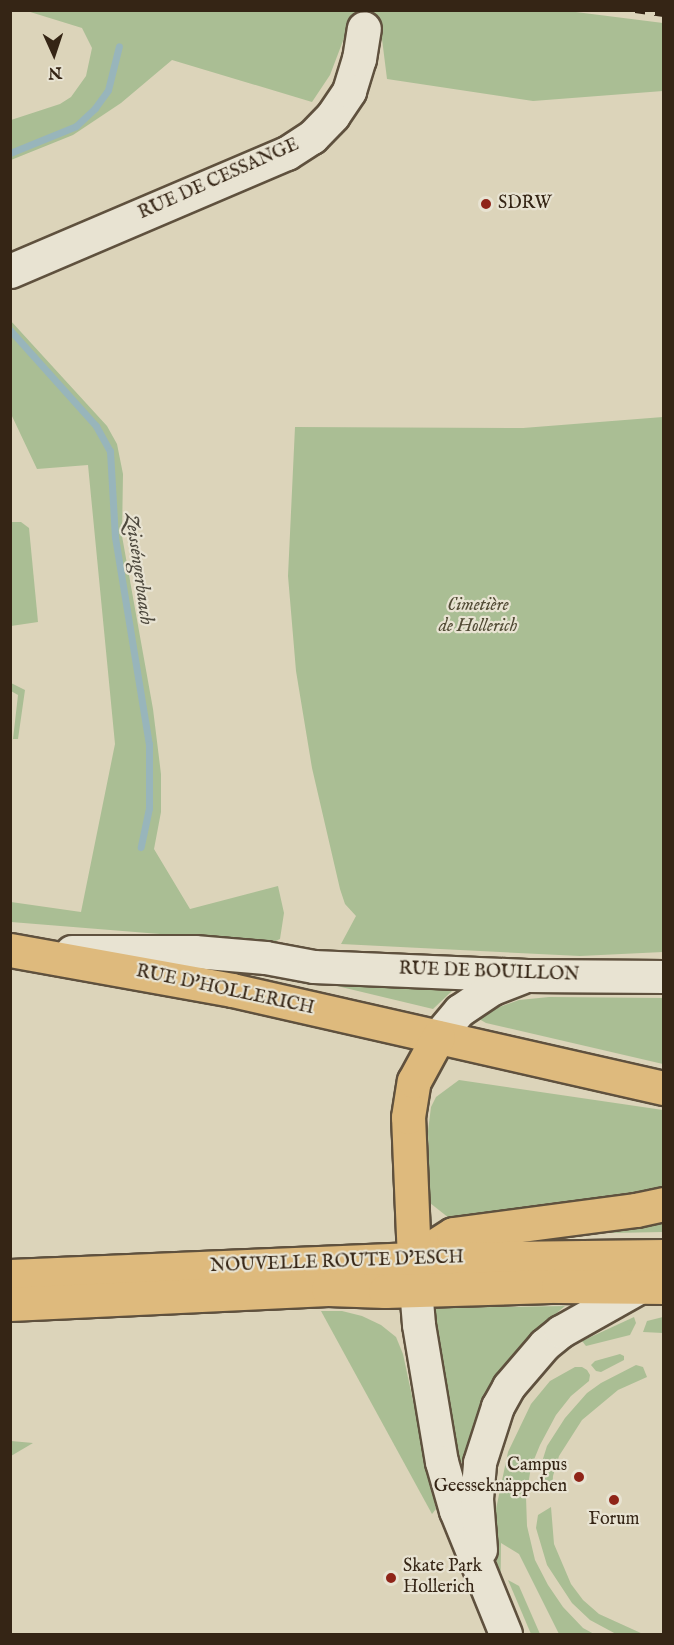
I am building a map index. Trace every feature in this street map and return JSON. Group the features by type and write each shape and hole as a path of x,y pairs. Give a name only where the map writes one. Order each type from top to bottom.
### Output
{"main road":[{"name":"RUE DE CESSANGE","path":"10,271 287,153 312,137 333,116 349,91 359,59 364,28"},
{"name":"RUE D'HOLLERICH","path":"21,951 232,990 438,1037"},
{"path":"415,1274 408,1117 414,1081 438,1037 663,1088"},
{"path":"415,1274 453,1234 636,1210 663,1204"},
{"name":"NOUVELLE ROUTE D'ESCH","path":"10,1276 415,1274 663,1256"},
{"path":"10,1304 328,1289 415,1274 558,1287 655,1283"}],"street":[{"name":"RUE DE BOUILLON","path":"21,951 195,952 266,958 314,967 528,976 663,977"},
{"name":"RUE DE BOUILLON","path":"232,990 267,973 314,967"},
{"path":"438,1037 460,1011 493,989 528,976"},
{"path":"415,1274 419,1325 442,1462 456,1511 506,1635"},
{"path":"483,1581 477,1499 480,1463 498,1407 509,1387 545,1345 578,1320 655,1283"}],"green space":[{"path":"560,10 663,23 663,91 533,101 387,79 381,31 349,25 330,75 312,102 172,60 121,103 73,135 11,160 11,120 60,104 71,97 86,76 92,48 82,28 27,11"},
{"path":"10,320 107,426 117,444 123,474 122,536 153,709 161,774 161,812 154,849 190,909 278,886 284,913 280,939 271,943 11,922 11,902 81,912 115,744 88,465 37,469 11,414"},
{"name":"Cimetière de Hollerich","path":"663,417 663,952 580,956 341,944 356,916 345,904 340,889 312,768 296,671 288,576 295,427 523,428"},
{"path":"10,522 21,522 29,528 38,622 11,626"},
{"path":"11,683 25,690 18,739 13,739 18,695 11,691"},
{"path":"337,986 450,988 452,991 433,1009"},
{"path":"549,997 663,998 663,1064 486,1023 479,1019 485,1012 519,1000"},
{"path":"459,1080 663,1110 663,1186 647,1193 449,1218 430,1203 428,1131 431,1107 436,1097"},
{"path":"663,1221 663,1232 611,1233 624,1228"},
{"path":"565,1306 529,1336 504,1365 481,1408 462,1462 456,1462 436,1342 436,1308"},
{"path":"321,1311 342,1311 362,1316 381,1325 396,1337 403,1354 436,1509 432,1514"},
{"path":"634,1317 636,1323 630,1335 586,1346 582,1341"},
{"path":"663,1317 663,1333 643,1332 647,1321"},
{"path":"620,1354 624,1356 624,1360 601,1372 596,1371 591,1365 595,1361"},
{"path":"636,1365 643,1367 647,1377 618,1390 582,1420 559,1456 553,1476 552,1492 543,1492 539,1487 541,1465 547,1446 565,1418 587,1393"},
{"path":"575,1367 587,1370 590,1375 589,1381 571,1396 556,1415 540,1445 531,1467 526,1497 527,1526 535,1560 548,1585 563,1607 583,1628 594,1634 559,1634 519,1554 501,1543 500,1634 498,1634 496,1509 508,1452 531,1404 550,1381"},
{"path":"11,1441 33,1443 11,1456"},
{"path":"551,1507 554,1544 571,1584 583,1600 599,1614 643,1634 616,1634 590,1620 572,1603 547,1565 536,1528 538,1515"},
{"path":"508,1580 519,1586 540,1634 531,1634"}],"waterway":[{"name":"Zeisséngerbaach","path":"10,153 76,126 95,108 108,90 119,46"},
{"name":"Zeisséngerbaach","path":"10,330 96,426 110,451 115,537 149,744 149,808 141,847"}],"railway":[{"path":"635,10 664,14"}],"place":[{"name":"SDRW","path":"486,204"},
{"name":"Campus Geesseknäppchen","path":"579,1477"},
{"name":"Forum","path":"614,1500"},
{"name":"Skate Park Hollerich","path":"391,1578"}]}
